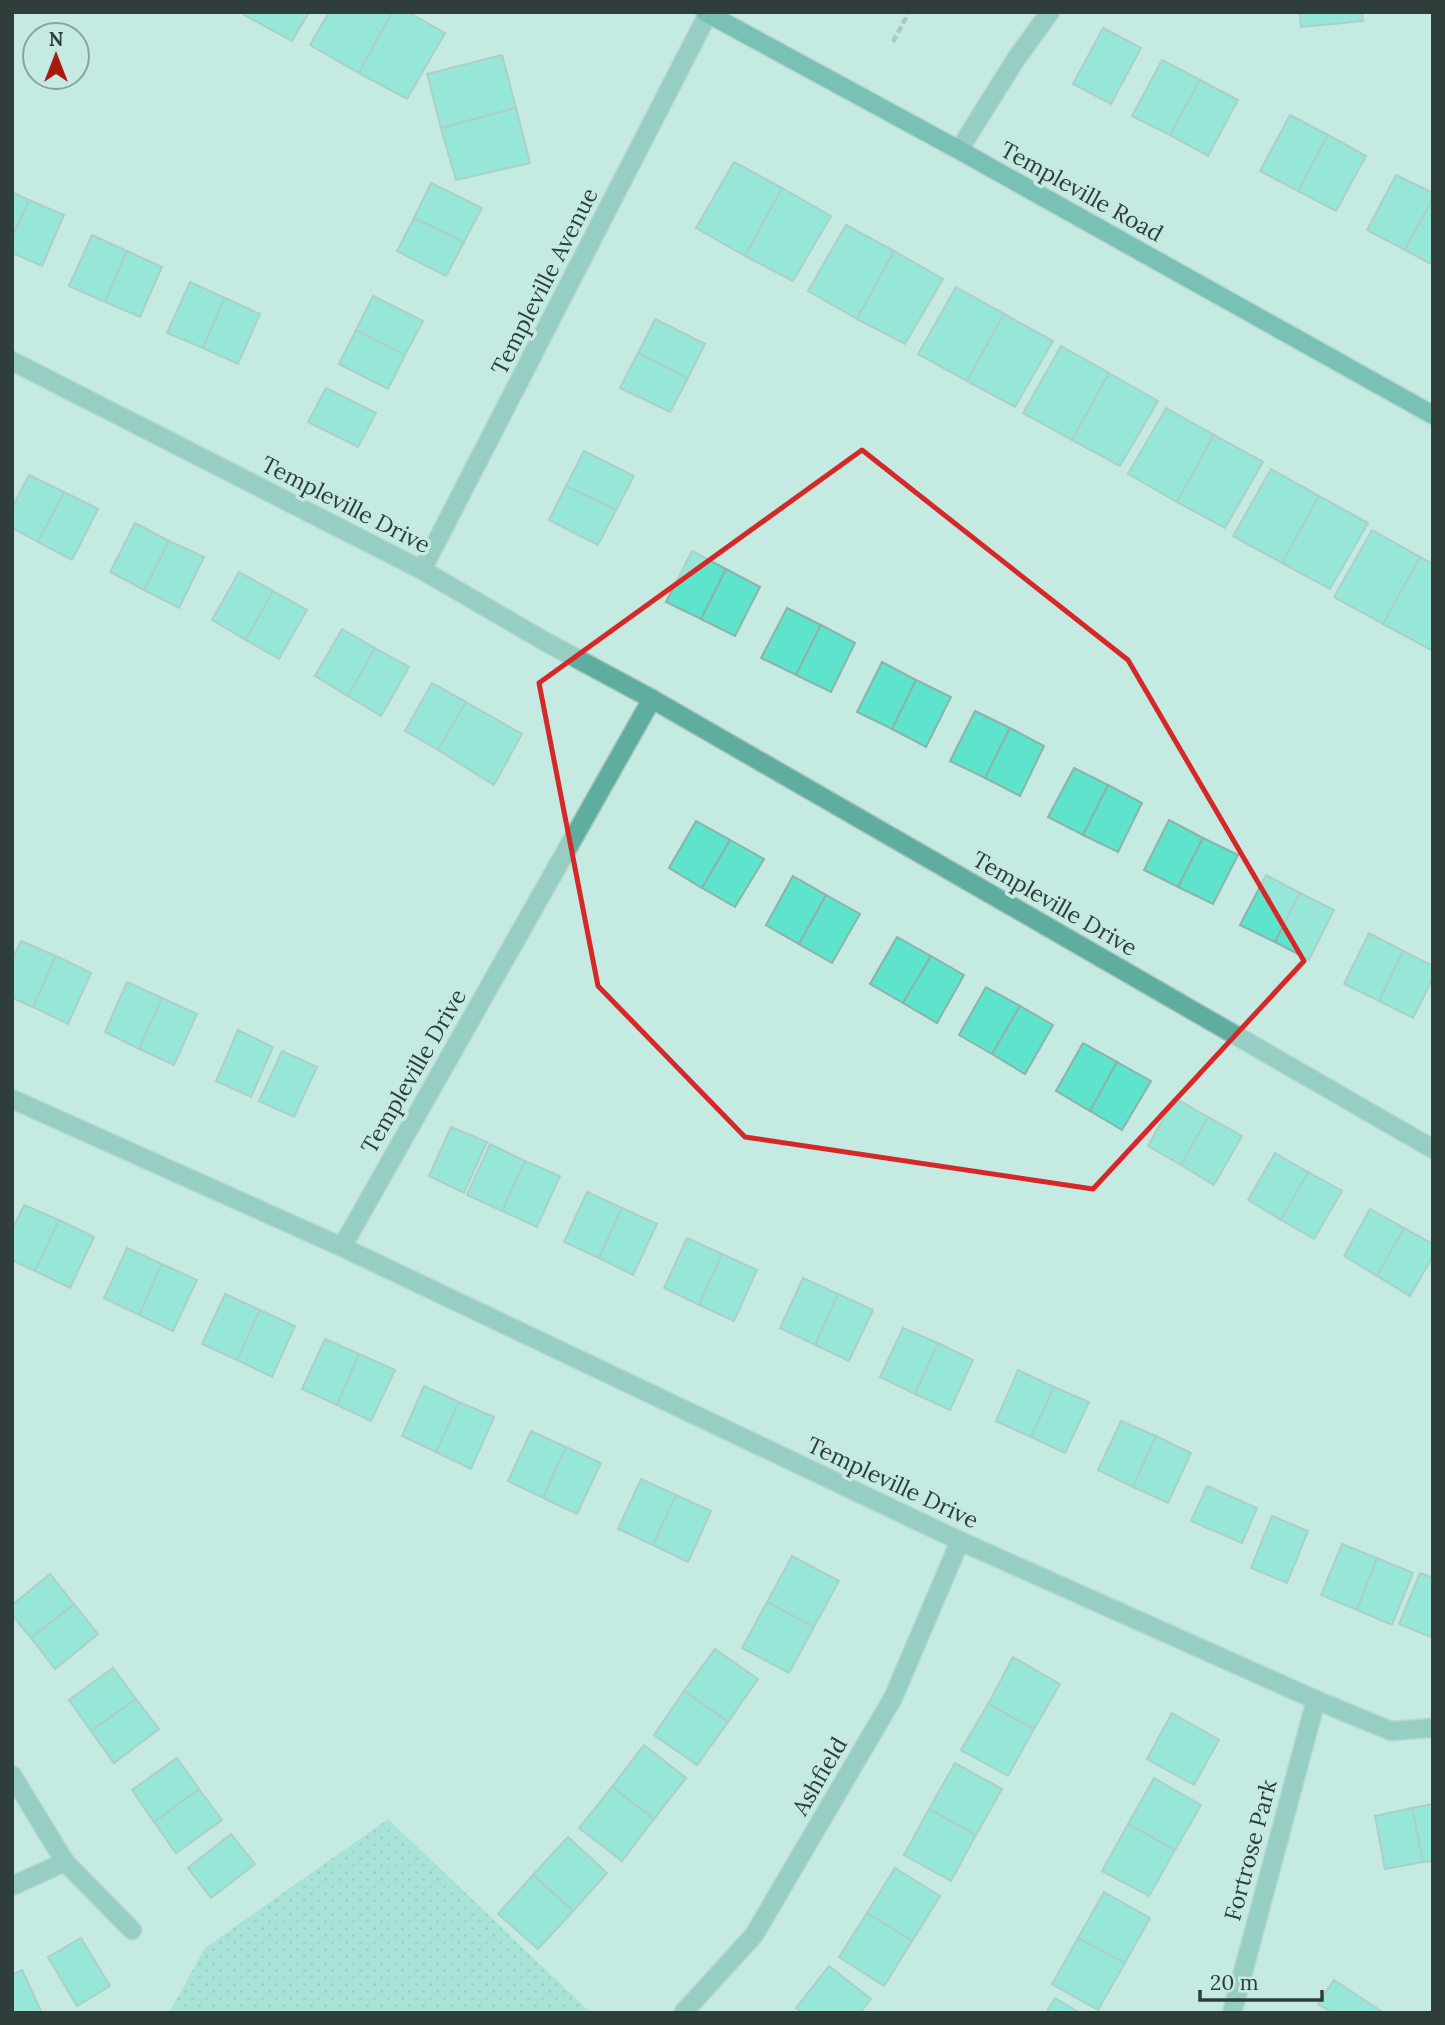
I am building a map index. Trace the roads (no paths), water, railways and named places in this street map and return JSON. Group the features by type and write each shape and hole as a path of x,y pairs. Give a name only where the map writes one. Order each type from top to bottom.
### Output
{"main road":[{"name":"Templeville Road","path":"707,13 959,150 1433,415"}],"street":[{"path":"959,150 1050,12"},
{"name":"Templeville Avenue","path":"422,570 707,13"},
{"name":"Templeville Drive","path":"12,361 422,570 546,642 652,699 1433,1149"},
{"name":"Templeville Drive","path":"342,1247 652,699"},
{"name":"Templeville Drive","path":"12,1099 342,1247 960,1541 1316,1700 1391,1731 1433,1728"},
{"name":"Ashfield","path":"683,2013 754,1935 872,1734 893,1698 960,1541"},
{"name":"Fortrose Park","path":"1232,2013 1316,1700"},
{"path":"12,1775 65,1862 132,1930"},
{"path":"12,1886 65,1862"}]}
